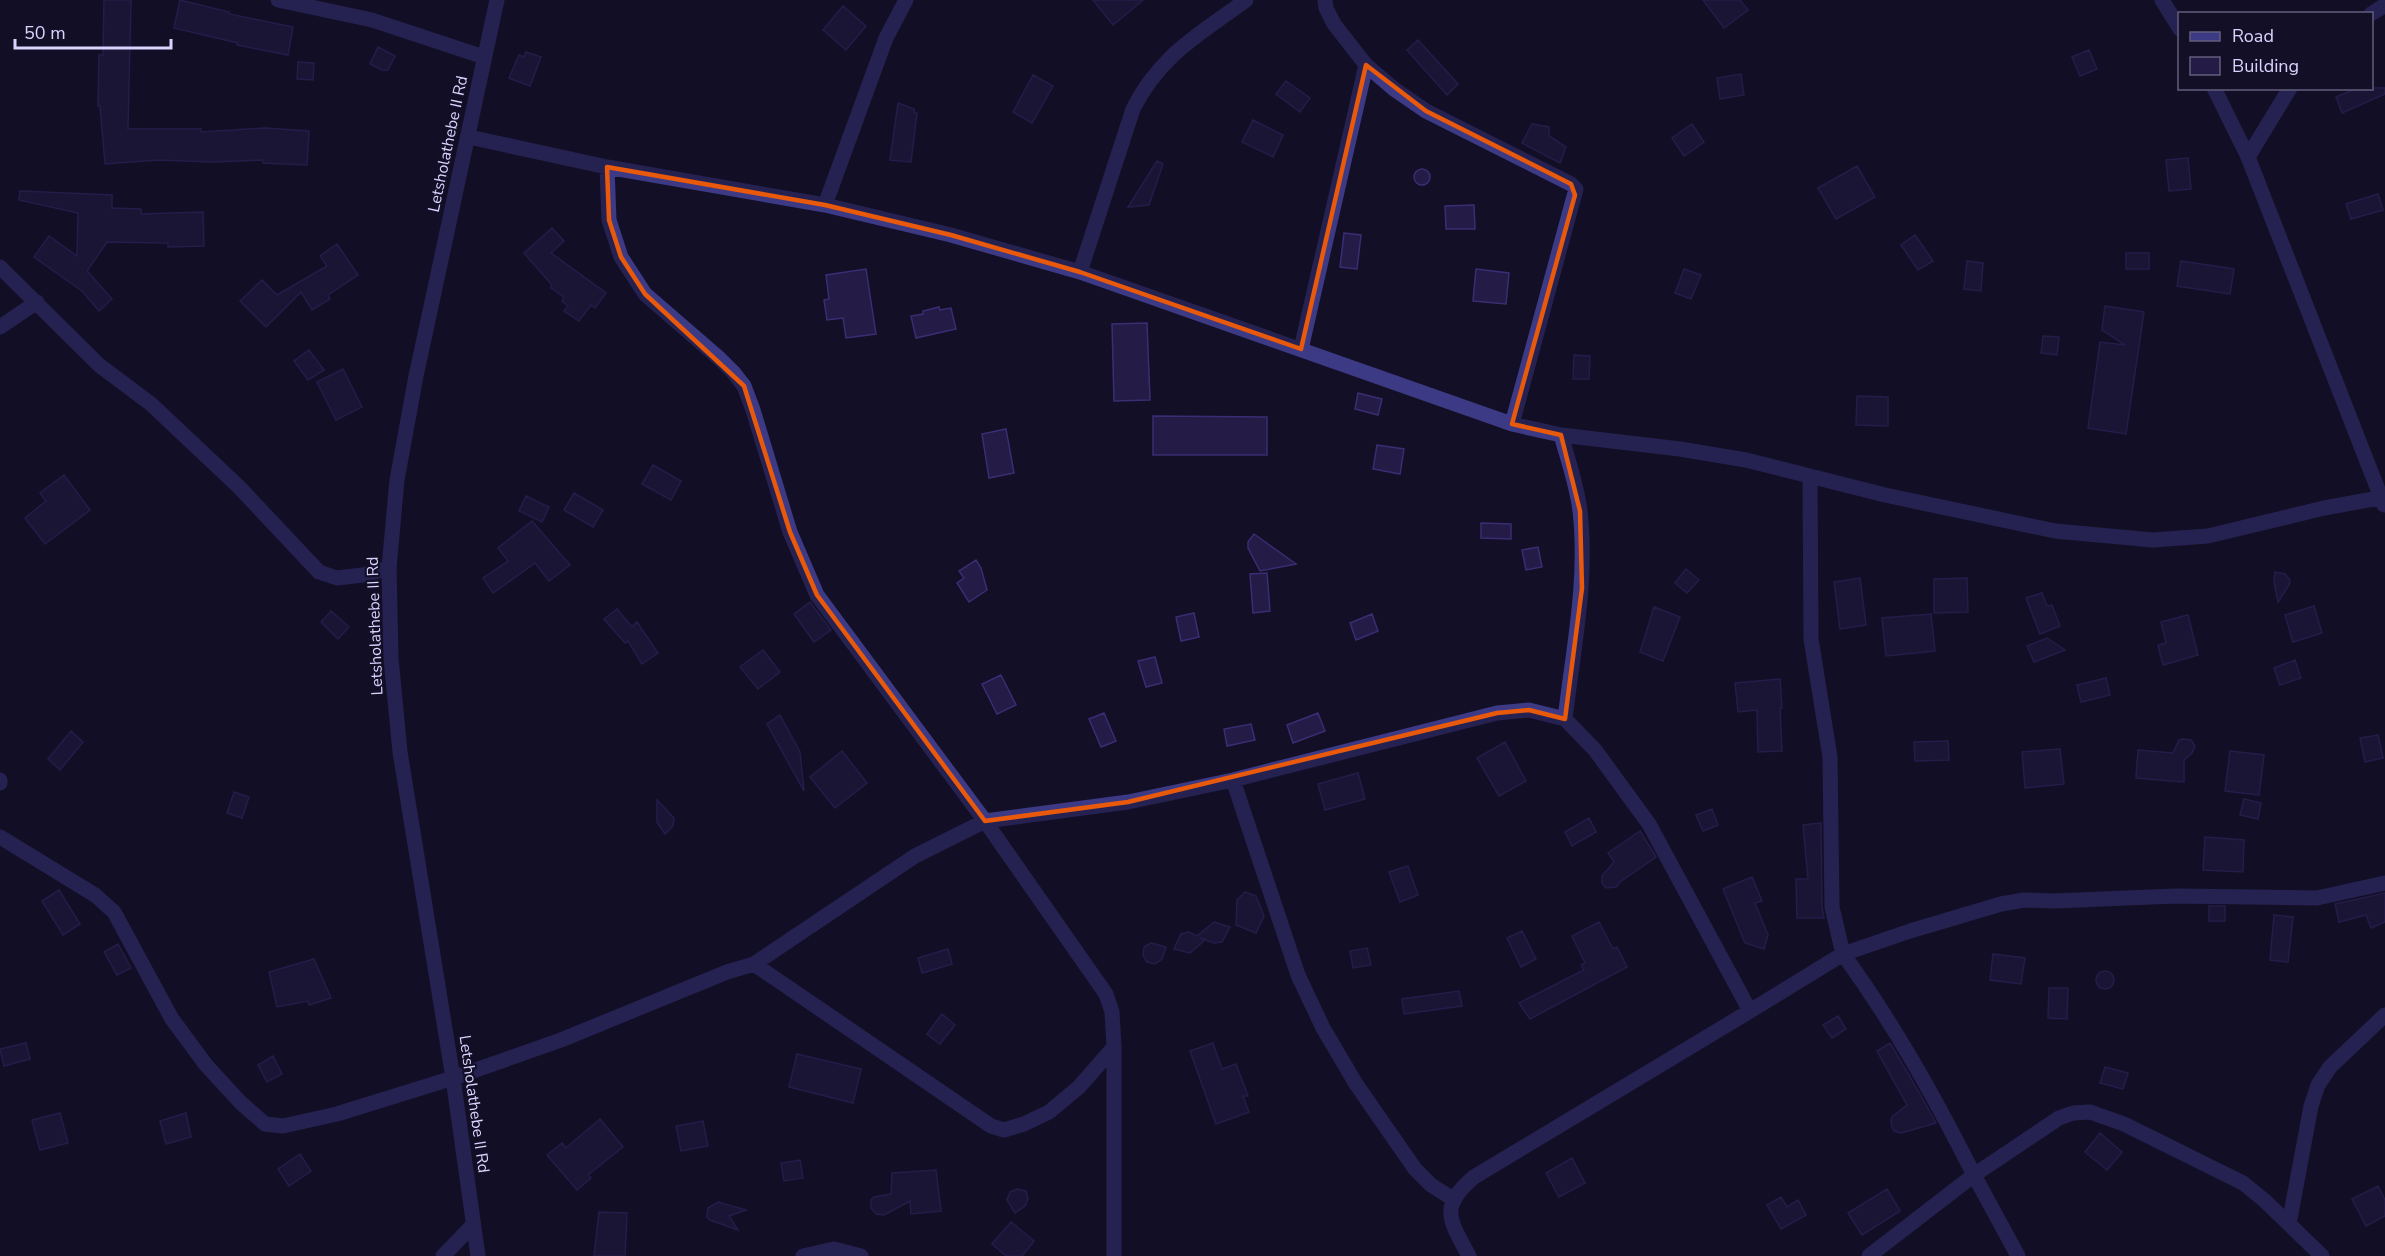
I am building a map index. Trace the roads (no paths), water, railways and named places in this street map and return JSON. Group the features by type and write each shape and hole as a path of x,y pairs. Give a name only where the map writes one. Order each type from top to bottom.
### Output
{"street":[{"path":"278,0 321,4 484,57"},
{"name":"Letsholathebe II Rd","path":"478,1256 453,1078 400,752 391,658 389,568 396,480 413,388 497,0"},
{"path":"825,205 886,38 906,0"},
{"path":"1080,272 1133,109 1142,91 1164,62 1246,0"},
{"path":"1325,0 1326,8 1334,24 1366,64 1394,90 1426,111 1571,184 1576,189 1512,424"},
{"path":"2162,0 2178,26"},
{"path":"1301,349 1366,64"},
{"path":"469,137 607,167 825,205 951,235 1080,272 1512,424 1561,435 1746,460 1885,495 2055,531 2153,540 2208,536 2324,508 2384,500 2248,157 2215,90"},
{"path":"2248,157 2289,90"},
{"path":"607,167 609,220 621,257 645,294 733,372 744,386 789,532 817,595 985,821 1106,994 1112,1012 1114,1047 1114,1256"},
{"path":"0,267 99,365 151,404 239,487 319,572 337,578 389,568"},
{"path":"0,327 37,302"},
{"path":"1561,435 1572,470 1580,511 1582,554 1582,588 1564,718"},
{"path":"1810,476 1811,639 1830,757 1832,908 1843,954 1905,1045 2018,1256"},
{"path":"0,837 95,896 114,912 172,1019 206,1065 265,1124 283,1126 337,1114 453,1078 561,1040 727,972 754,964 915,856 985,821 1128,802 1233,780 1497,713 1529,710 1564,718 1595,750 1649,824 1750,1011"},
{"path":"1233,780 1298,975 1323,1028 1356,1084 1415,1169 1431,1185 1453,1199"},
{"path":"1468,1256 1453,1227 1450,1207 1453,1199 1474,1177 1843,954 1910,931 2001,904 2024,900 2175,896 2307,898 2385,883"},
{"path":"754,964 991,1126 1004,1130 1024,1124 1049,1112 1080,1087 1114,1047"},
{"path":"2289,1224 2311,1106 2318,1085 2330,1067 2385,1015"},
{"path":"1869,1256 1974,1175 2059,1118 2073,1113 2090,1112 2124,1124 2243,1183 2289,1224 2307,1251 2322,1256"},
{"path":"443,1256 473,1225"},
{"path":"803,1256 834,1249 861,1256"}]}
